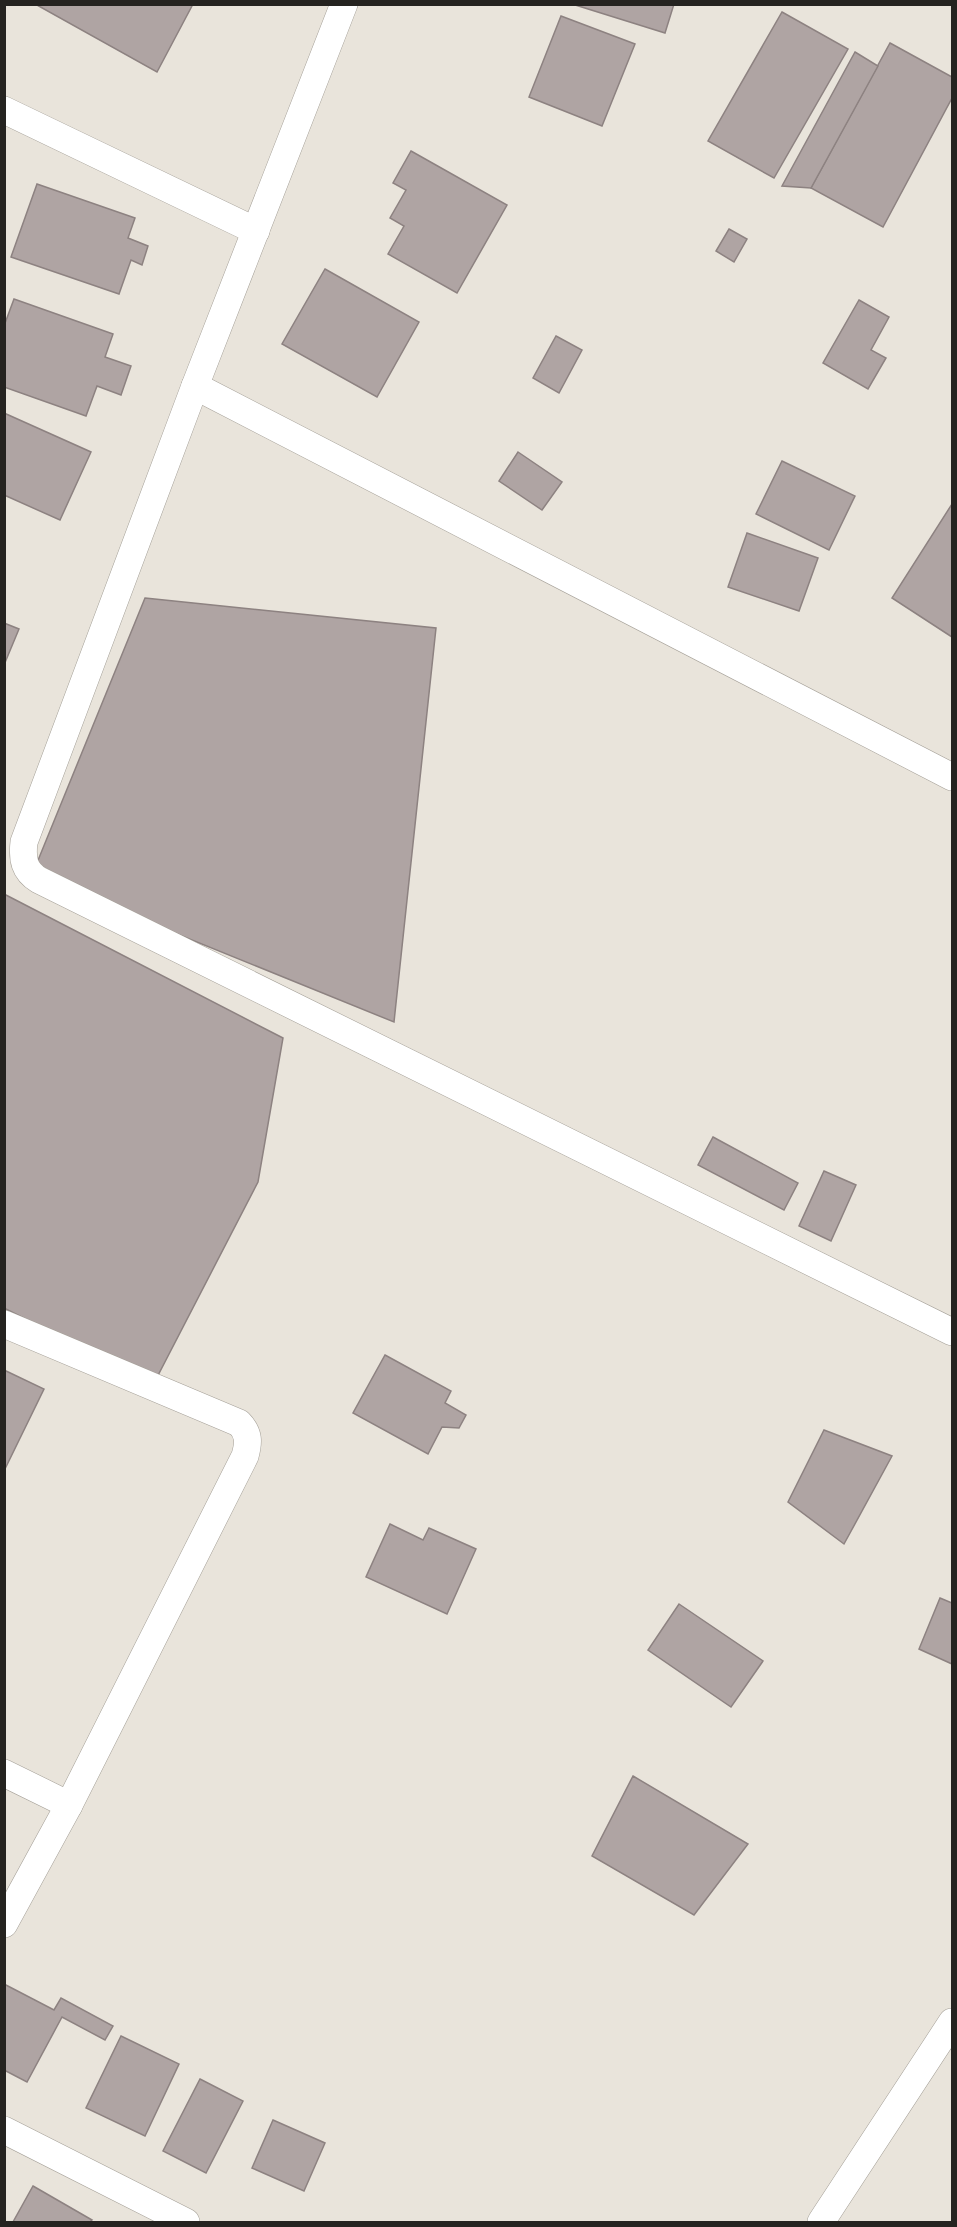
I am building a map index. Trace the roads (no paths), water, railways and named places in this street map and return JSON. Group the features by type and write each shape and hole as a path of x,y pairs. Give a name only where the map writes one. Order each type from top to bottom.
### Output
{"street":[{"path":"344,4 195,387 24,842 24,861 27,869 32,875 50,885 952,1332"},
{"path":"4,110 256,231"},
{"path":"195,387 952,777"},
{"path":"4,1324 239,1423 248,1438 245,1456 69,1805 4,1924"},
{"path":"4,1773 69,1805"},
{"path":"821,2223 952,2022"},
{"path":"4,2130 186,2223"}]}
